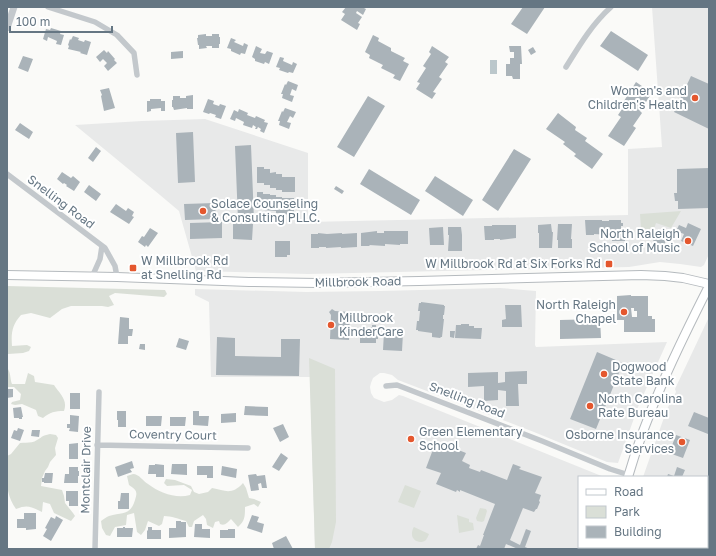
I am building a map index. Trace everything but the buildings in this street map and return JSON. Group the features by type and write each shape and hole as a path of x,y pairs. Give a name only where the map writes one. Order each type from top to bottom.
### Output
{"main road":[{"name":"Millbrook Road","path":"7,275 317,283 642,275 683,278 709,285"},
{"path":"628,476 636,451 659,393 678,349 709,285"}],"street":[{"path":"7,28 9,16 14,7"},
{"path":"48,7 95,22 117,35 134,53 137,75"},
{"path":"566,67 595,24 611,7"},
{"name":"Snelling Road","path":"7,174 105,248 115,266 117,277"},
{"path":"92,277 100,259 102,246"},
{"name":"Snelling Road","path":"386,386 397,385 628,476"},
{"name":"Montclair Drive","path":"95,549 99,392"},
{"name":"Coventry Court","path":"97,444 248,448"}],"shaded area":[{"path":"652,7 709,7 709,254 704,265 701,267 660,262 629,267 308,274 196,271 179,211 75,125 205,119 308,153 308,222 628,215 628,149 662,147"},
{"path":"490,60 497,60 497,74 490,74"},
{"path":"500,288 536,291 536,347 667,342 638,407 618,463 607,462 534,432 398,380 392,375 380,373 373,378 371,383 371,393 374,398 384,402 392,400 399,395 403,396 602,476 578,476 578,548 596,549 315,549 310,377 211,377 209,302 195,295 195,289 306,292"},
{"path":"709,317 709,549 623,549 708,548 708,476 643,476 667,409 676,392 675,389"}],"green space":[{"path":"681,211 671,228 656,223 654,229 641,229 640,214"},
{"path":"7,286 165,290 167,294 164,297 115,293 109,296 114,305 108,307 71,306 62,309 50,318 31,313 21,315 13,329 12,346 27,345 31,347 29,351 23,353 7,354"},
{"path":"309,358 335,369 336,522 329,549 315,549"},
{"path":"8,369 12,384 25,384 28,373 34,376 35,382 54,385 64,400 64,411 53,412 43,418 38,416 36,410 22,404 11,404 12,402 20,400 21,394 14,387 7,387"},
{"path":"50,434 56,435 58,438 55,448 56,455 45,471 41,486 62,490 65,503 75,516 71,521 54,513 50,504 43,502 42,512 29,507 16,509 12,503 8,490 7,456 11,454 20,443 33,442"},
{"path":"133,474 139,476 146,483 158,490 174,496 190,495 192,490 184,485 167,486 164,483 166,479 175,480 191,486 194,492 199,494 208,492 212,488 232,491 243,483 249,498 261,502 258,507 254,504 245,507 244,518 238,527 231,519 223,525 220,524 219,521 215,522 213,528 207,525 206,519 203,515 194,521 192,527 189,527 186,521 164,516 162,524 159,526 148,521 145,530 141,535 137,532 134,513 127,515 126,525 115,527 110,536 106,535 102,528 101,521 106,517 128,511 133,505 136,493 135,490 129,485 127,476"},
{"path":"405,485 421,491 414,508 398,502"},
{"path":"480,508 486,509 487,511 484,521 482,522 477,521 476,518"},
{"path":"457,515 469,519 469,522 473,523 474,530 459,533"},
{"path":"414,527 429,534 426,540 419,542 414,540 412,530"}],"place":[{"name":"Women's and Children's Health","path":"695,98"},
{"name":"Solace Counseling & Consulting PLLC.","path":"203,211"},
{"name":"North Raleigh School of Music","path":"688,241"},
{"name":"W Millbrook Rd at Six Forks Rd","path":"609,264"},
{"name":"W Millbrook Rd at Snelling Rd","path":"133,268"},
{"name":"North Raleigh Chapel","path":"624,312"},
{"name":"Millbrook KinderCare","path":"331,325"},
{"name":"Dogwood State Bank","path":"604,374"},
{"name":"North Carolina Rate Bureau","path":"590,406"},
{"name":"Green Elementary School","path":"411,439"},
{"name":"Osborne Insurance Services","path":"682,442"}]}
